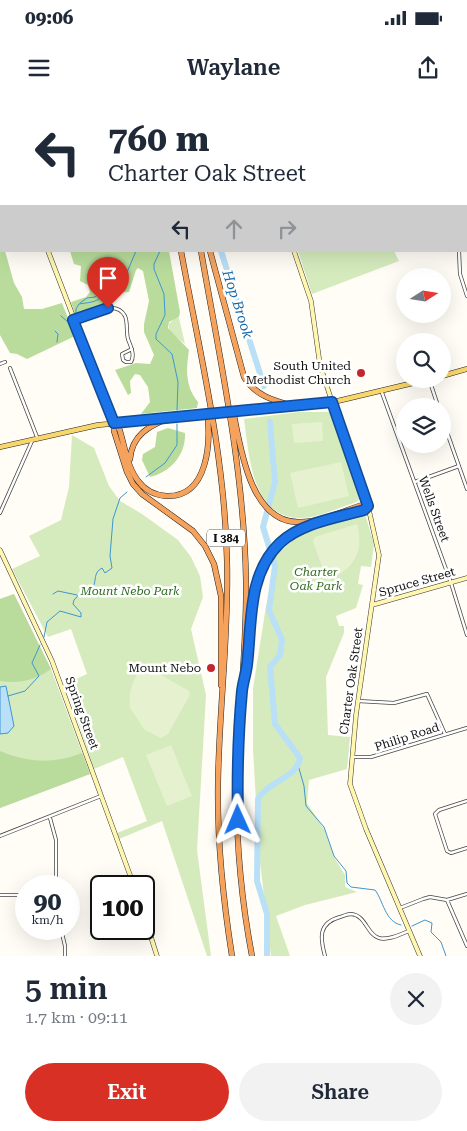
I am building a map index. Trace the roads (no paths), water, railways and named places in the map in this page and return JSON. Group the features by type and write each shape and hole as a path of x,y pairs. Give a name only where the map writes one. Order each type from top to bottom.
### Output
{"highway":[{"name":"I 384","path":"181,252 219,465 226,527 227,606 218,782 219,837 223,889 232,956"},
{"name":"I 384","path":"201,252 238,464 244,527 246,597 237,783 239,850 252,956"},
{"path":"210,252 244,377 252,388 264,396 297,407"},
{"path":"223,374 249,474 256,493 263,504 273,513 287,520 300,522 362,505 368,506"},
{"path":"114,423 120,431 131,467 141,485 161,496 180,494 196,483 206,461 209,441 205,380"},
{"path":"131,467 132,448 139,435 149,426 169,418"},
{"path":"114,423 114,431 127,472 133,484 142,494 193,531 205,546 214,564 221,596 220,679 223,696"},
{"path":"242,688 246,668 253,599 268,558 276,547 300,530 364,510 368,506"}],"main road":[{"path":"451,373 467,369"},
{"path":"0,447 35,438 114,423 297,407 332,402 396,387"},
{"name":"Charter Oak Street","path":"332,402 368,506"}],"street":[{"path":"48,252 114,423"},
{"path":"294,252 311,301 322,370 332,402"},
{"path":"459,252 460,274 467,296"},
{"path":"73,320 108,308 118,310 126,318 126,332 132,349 133,358 127,363 123,360 122,354 132,349"},
{"path":"0,364 5,362"},
{"path":"0,512 35,438 10,368"},
{"name":"Wells Street","path":"381,390 451,583 467,635"},
{"path":"451,443 467,489"},
{"path":"415,482 459,466"},
{"name":"Charter Oak Street","path":"368,506 379,550 358,701 350,777 352,792 420,956"},
{"name":"Spring Street","path":"0,550 52,661 130,875"},
{"name":"Spruce Street","path":"372,605 467,578"},
{"path":"358,701 394,703 427,694 445,734"},
{"name":"Philip Road","path":"351,757 371,757 467,728"},
{"path":"0,836 50,818 101,796"},
{"path":"467,801 439,810 435,814 447,851 451,853 467,848"},
{"path":"50,818 56,840 56,875"},
{"path":"400,908 430,897 447,900 467,894"},
{"path":"0,895 15,895"},
{"path":"447,900 467,946"},
{"path":"325,956 320,939 321,931 325,924 332,919 351,914 360,917 372,934 378,938 386,939 409,930"},
{"path":"64,940 65,956"},
{"path":"152,940 157,956"}],"water":[{"path":"6,686 14,726 8,733 0,734 0,687"}],"waterway":[{"path":"76,315 76,309 79,304 98,300 103,290 122,284 136,252"},
{"path":"160,252 154,264 154,269 164,294 165,315 156,334 156,339 172,354 178,382 177,410"},
{"name":"Hop Brook","path":"221,252 264,386"},
{"path":"80,303 87,298 95,297 102,291"},
{"path":"61,316 68,322"},
{"path":"55,331 58,334 57,342"},
{"name":"Hop Brook","path":"267,956 267,914 257,881 258,799 268,788 288,775 298,765 300,758 275,724 270,667 280,655 282,640 269,610 275,566 263,527 275,482 270,422"},
{"path":"146,477 165,463 177,445 177,424"},
{"path":"44,637 47,622 60,611 81,617 81,613 73,604 74,600 85,588 93,587 99,570 102,568 105,573 112,568 110,556 113,519 120,498 127,492"},
{"path":"53,594 58,591 77,595"},
{"path":"8,696 25,691 39,676 32,663 40,645"},
{"path":"298,765 304,786 306,806 324,827 334,856 346,871 347,883 351,887 375,890 391,920 401,925"},
{"path":"412,926 425,920 432,923 431,932 441,942 446,956"}],"place":[{"name":"South United Methodist Church","path":"361,373"},
{"name":"Mount Nebo","path":"211,668"}],"park label":[{"name":"Charter Oak Park","path":"316,579"},
{"name":"Mount Nebo Park","path":"130,591"}]}
